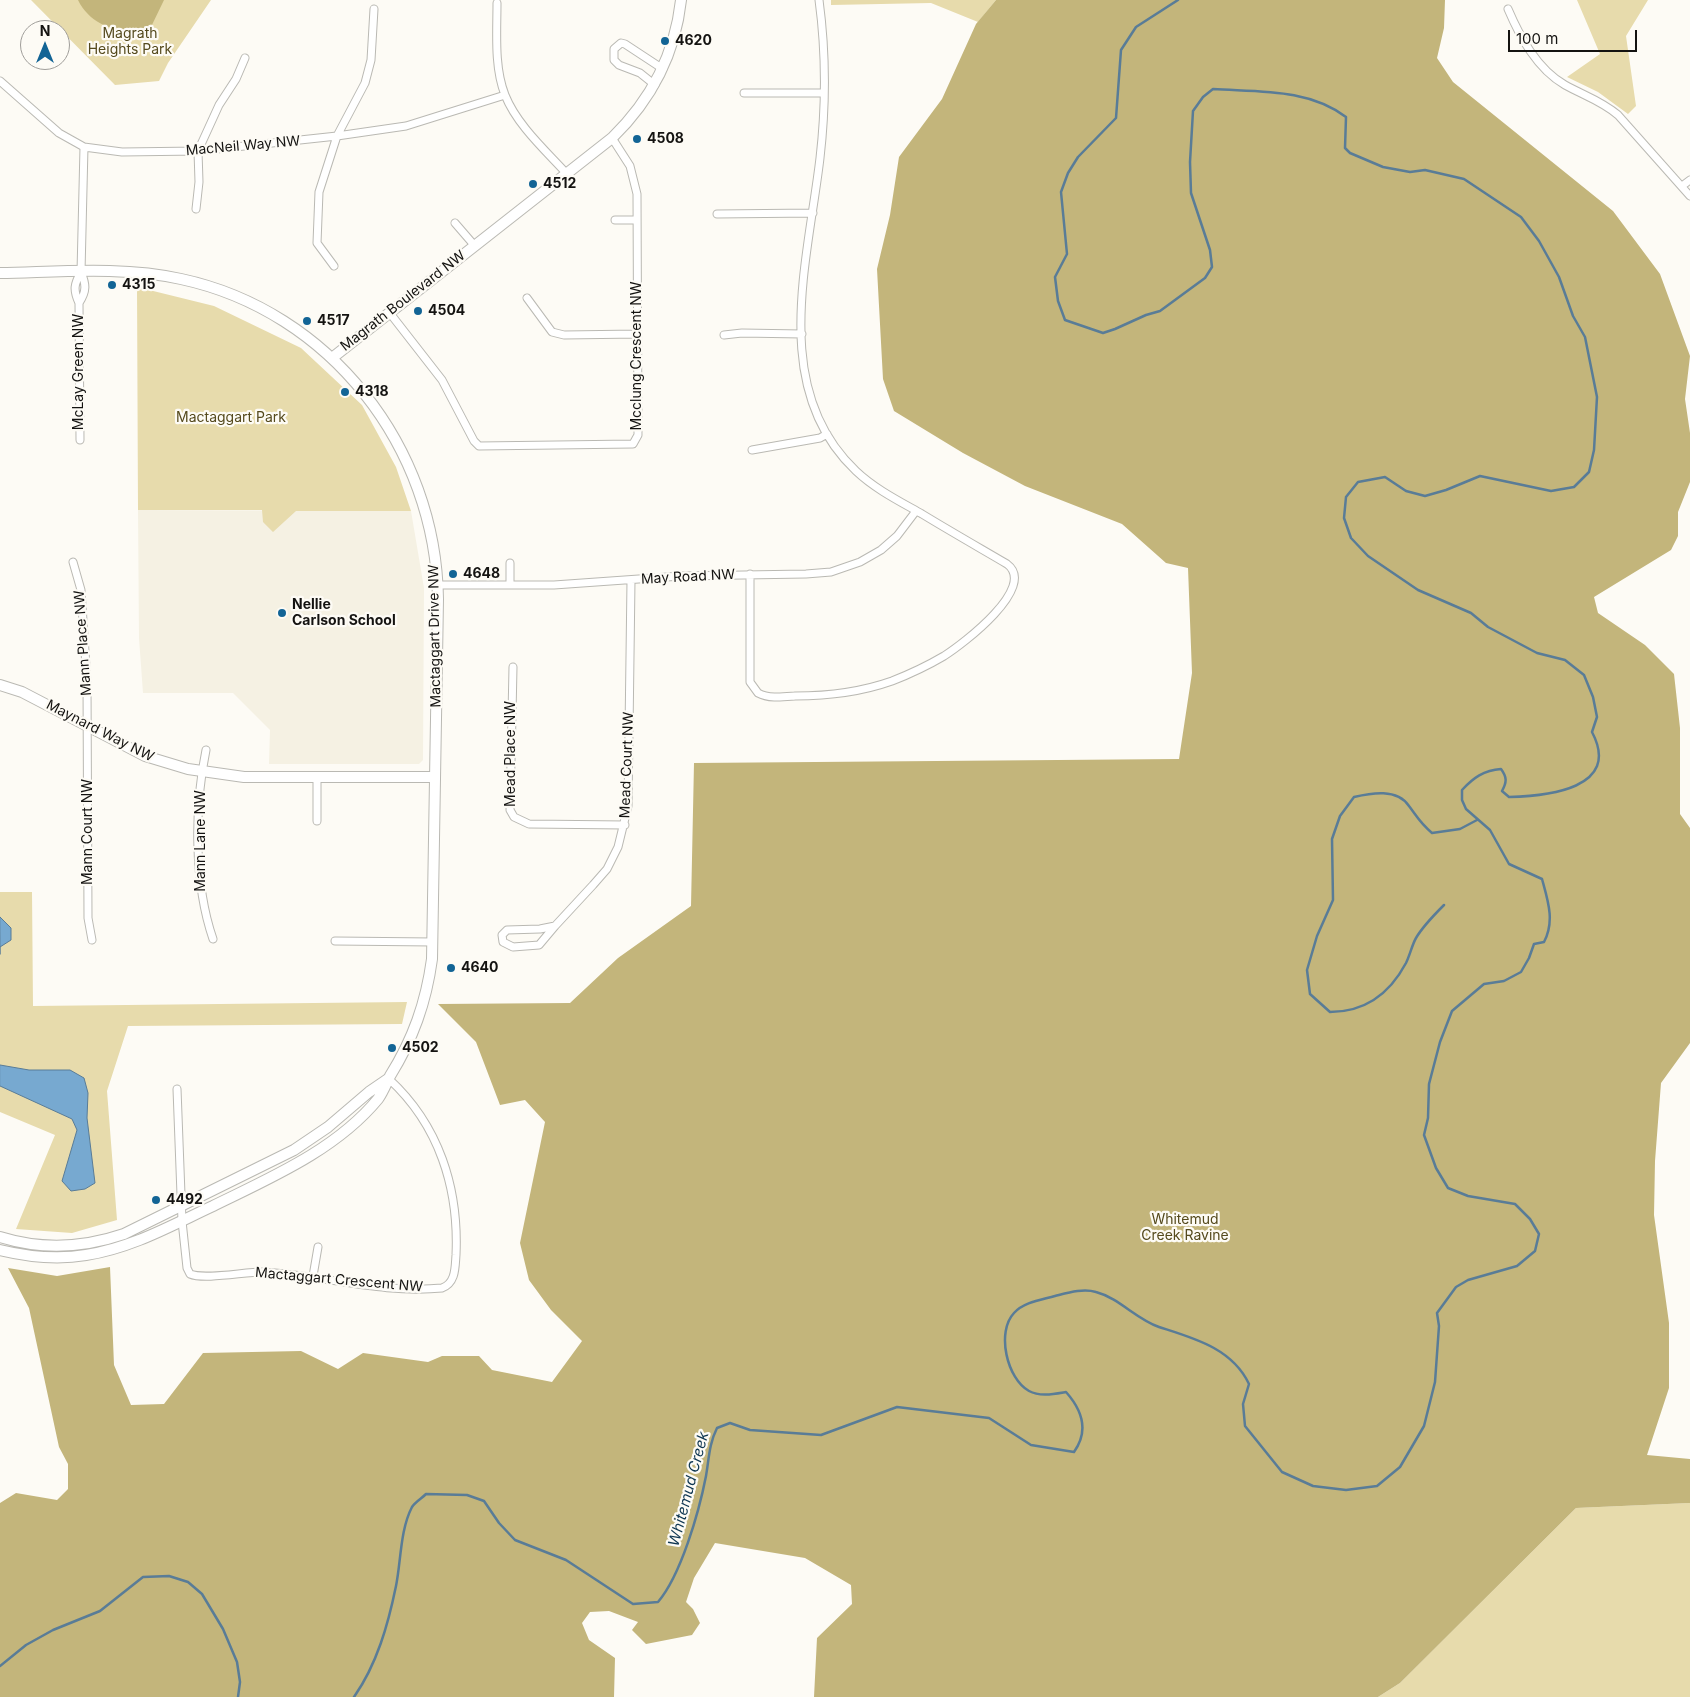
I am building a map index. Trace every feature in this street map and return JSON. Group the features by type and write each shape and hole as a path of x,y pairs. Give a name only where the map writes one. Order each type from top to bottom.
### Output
{"street":[{"name":"Magrath Boulevard NW","path":"332,358 612,138 639,109 663,69 676,32 681,0"},
{"path":"750,574 750,679 752,686 758,693 771,696 828,695 862,690 894,680 929,664 973,634 1002,604 1015,583 1014,572 1010,566 916,511 866,479 840,454 827,434 814,407 806,380 802,334 803,278 822,138 824,93 819,0"},
{"path":"497,4 498,52 505,95 526,128 566,173"},
{"path":"334,266 317,243 319,192 337,136 365,83 371,60 374,9"},
{"path":"1508,9 1519,36 1545,69 1565,84 1595,99 1618,115 1690,196"},
{"path":"655,84 640,73 619,65 614,60 614,50 621,44 625,44 663,69"},
{"path":"196,209 199,182 198,151 219,105 236,79 245,58"},
{"name":"MacNeil Way NW","path":"0,81 59,133 84,146 122,152 198,151 337,136 406,126 505,95"},
{"path":"744,94 824,93"},
{"name":"Mcclung Crescent NW","path":"389,312 442,380 479,446 633,444 638,435 637,194 633,174 625,156 612,138"},
{"name":"McLay Green NW","path":"80,440 79,303 74,291 74,283 81,272 84,146"},
{"path":"1682,186 1690,180"},
{"path":"717,214 812,213"},
{"path":"615,220 637,220"},
{"name":"Magrath Boulevard NW","path":"455,223 474,245"},
{"name":"Mactaggart Drive NW","path":"0,273 81,272 162,275 216,289 250,302 282,320 332,358 378,410 405,457 428,520 438,585 433,942 430,976 420,1017 407,1049 378,1099 322,1147 272,1177 182,1221 127,1245 87,1255 37,1257 0,1250"},
{"path":"527,298 552,332 564,334 638,334"},
{"path":"724,335 742,333 802,334"},
{"path":"752,450 820,438 827,434"},
{"name":"May Road NW","path":"438,585 562,585 681,576 818,574 852,566 871,556 890,543 916,511"},
{"name":"Mann Place NW","path":"72,562 80,590 87,724"},
{"path":"510,563 510,585"},
{"name":"Mead Court NW","path":"555,926 540,929 507,930 502,935 503,942 513,946 539,945 607,869 618,847 625,825 628,806 631,580"},
{"name":"Mead Place NW","path":"513,667 510,810 514,817 530,824 625,825"},
{"name":"Maynard Way NW","path":"0,685 22,692 87,724 145,756 201,772 244,777 436,778"},
{"name":"Mann Court NW","path":"87,724 88,918 92,940"},
{"path":"201,772 206,750"},
{"name":"Mann Lane NW","path":"201,772 198,838 200,890 204,914 214,939"},
{"path":"317,777 317,821"},
{"path":"335,941 433,942"},
{"name":"Mactaggart Drive NW","path":"0,1237 47,1246 97,1243 138,1229 294,1150 328,1127 369,1092 389,1078"},
{"name":"Mactaggart Crescent NW","path":"177,1089 182,1221 187,1268 194,1276 259,1272 313,1276 403,1288 442,1288 452,1280 455,1262 456,1214 446,1169 435,1140 418,1109 389,1078"},
{"path":"313,1276 318,1247"}],"shaded area":[{"name":"Nellie Carlson School","path":"138,510 411,511 424,588 423,760 419,764 269,764 270,730 233,693 143,693 139,638"}],"green space":[{"name":"Magrath Heights Park","path":"31,0 211,0 168,63 159,81 115,85 70,39 70,20 51,20"},
{"path":"78,0 164,0 150,29 129,31 118,30 99,23 91,17"},
{"path":"831,0 996,0 978,22 931,3 831,5"},
{"name":"Whitemud Creek Ravine","path":"996,0 1445,0 1444,28 1437,58 1453,82 1613,211 1660,274 1690,356 1685,399 1690,433 1690,482 1678,512 1678,536 1671,550 1594,597 1598,613 1645,645 1674,674 1680,728 1680,814 1690,828 1690,1043 1661,1083 1655,1161 1654,1215 1669,1323 1669,1388 1647,1455 1690,1459 1690,1503 1576,1508 1400,1683 1378,1697 814,1697 817,1638 852,1604 851,1585 805,1558 715,1543 694,1578 686,1602 693,1609 700,1623 692,1635 646,1644 632,1630 638,1622 609,1611 590,1612 582,1623 589,1640 615,1658 614,1697 0,1697 0,1503 16,1493 57,1500 68,1489 68,1464 59,1447 29,1308 8,1268 57,1276 110,1267 114,1365 131,1405 164,1404 203,1353 301,1351 338,1369 363,1353 428,1362 442,1356 479,1356 492,1370 552,1382 582,1341 551,1310 529,1280 520,1243 545,1122 525,1100 500,1105 476,1042 438,1004 570,1003 618,958 691,906 694,763 1179,759 1192,673 1188,568 1166,563 1122,524 1025,486 963,453 894,411 883,379 877,269 890,215 899,157 942,99 976,24"},
{"path":"1577,0 1648,0 1626,36 1636,106 1628,114 1598,92 1567,77 1600,54"},
{"name":"Mactaggart Park","path":"137,287 214,306 301,348 362,405 396,467 411,511 296,511 273,532 263,522 262,510 138,510"},
{"path":"0,892 32,892 33,1006 407,1002 402,1024 128,1026 107,1091 117,1220 72,1233 16,1229 55,1135 0,1112"},
{"path":"1690,1503 1690,1697 1378,1697 1400,1683 1576,1508"}],"water":[{"path":"0,917 11,928 11,940 0,947"},
{"path":"0,1065 29,1070 70,1070 84,1078 88,1093 87,1118 95,1183 85,1189 71,1191 62,1181 77,1130 72,1119 0,1086"}],"waterway":[{"name":"Whitemud Creek","path":"354,1697 369,1671 381,1644 396,1586 403,1536 408,1516 413,1505 426,1494 467,1495 484,1501 499,1523 515,1540 566,1560 633,1604 658,1602 674,1576 694,1525 714,1434 717,1428 730,1423 750,1430 821,1435 897,1407 989,1418 1031,1445 1074,1452 1079,1444 1082,1421 1072,1399 1066,1392 1038,1394 1029,1391 1021,1385 1010,1366 1006,1355 1005,1343 1009,1321 1018,1309 1033,1302 1075,1291 1096,1292 1104,1295 1143,1319 1159,1327 1198,1340 1233,1361 1249,1384 1243,1404 1245,1426 1282,1472 1313,1486 1346,1490 1377,1486 1400,1467 1424,1426 1435,1382 1439,1326 1437,1313 1456,1287 1468,1280 1517,1266 1535,1251 1539,1234 1530,1219 1515,1204 1468,1196 1448,1188 1436,1168 1424,1135 1428,1118 1429,1084 1440,1042 1452,1011 1484,984 1504,981 1521,972 1534,944 1544,942 1550,919 1542,879 1509,864 1490,830 1466,809 1462,800 1462,790 1479,775 1501,769 1506,780 1502,791 1509,797 1560,791 1576,786 1589,777 1597,766 1599,751 1592,732 1597,717 1593,697 1584,675 1565,660 1537,653 1488,627 1471,613 1418,590 1368,556 1351,538 1344,518 1346,497 1358,482 1385,477 1406,491 1425,496 1446,490 1480,476 1551,491 1574,487 1589,472 1594,450 1597,397 1585,337 1573,316 1559,277 1539,241 1521,217 1464,179 1425,170 1410,172 1383,167 1350,153 1345,148 1346,117 1315,101 1282,93 1213,89 1203,97 1193,111 1190,162 1191,193 1210,250 1212,267 1205,278 1160,311 1103,333 1065,320 1058,301 1055,277 1067,254 1061,192 1068,173 1078,157 1116,118 1121,50 1136,27 1178,0"},
{"path":"1444,905 1419,934 1400,974 1375,999 1354,1009 1330,1012 1310,994 1307,970 1317,936 1333,900 1332,839 1340,816 1354,797 1376,793 1398,796 1404,800 1432,833 1460,829 1477,820"},
{"name":"Whitemud Creek","path":"0,1666 26,1645 53,1630 100,1611 143,1577 169,1576 188,1582 202,1594 223,1629 237,1662 240,1682 238,1697"}],"place":[{"name":"4620","path":"665,41"},
{"name":"4508","path":"637,139"},
{"name":"4512","path":"533,184"},
{"name":"4315","path":"112,285"},
{"name":"4504","path":"418,311"},
{"name":"4517","path":"307,321"},
{"name":"4318","path":"345,392"},
{"name":"4648","path":"453,574"},
{"name":"Nellie Carlson School","path":"282,613"},
{"name":"4640","path":"451,968"},
{"name":"4502","path":"392,1048"},
{"name":"4492","path":"156,1200"}]}
